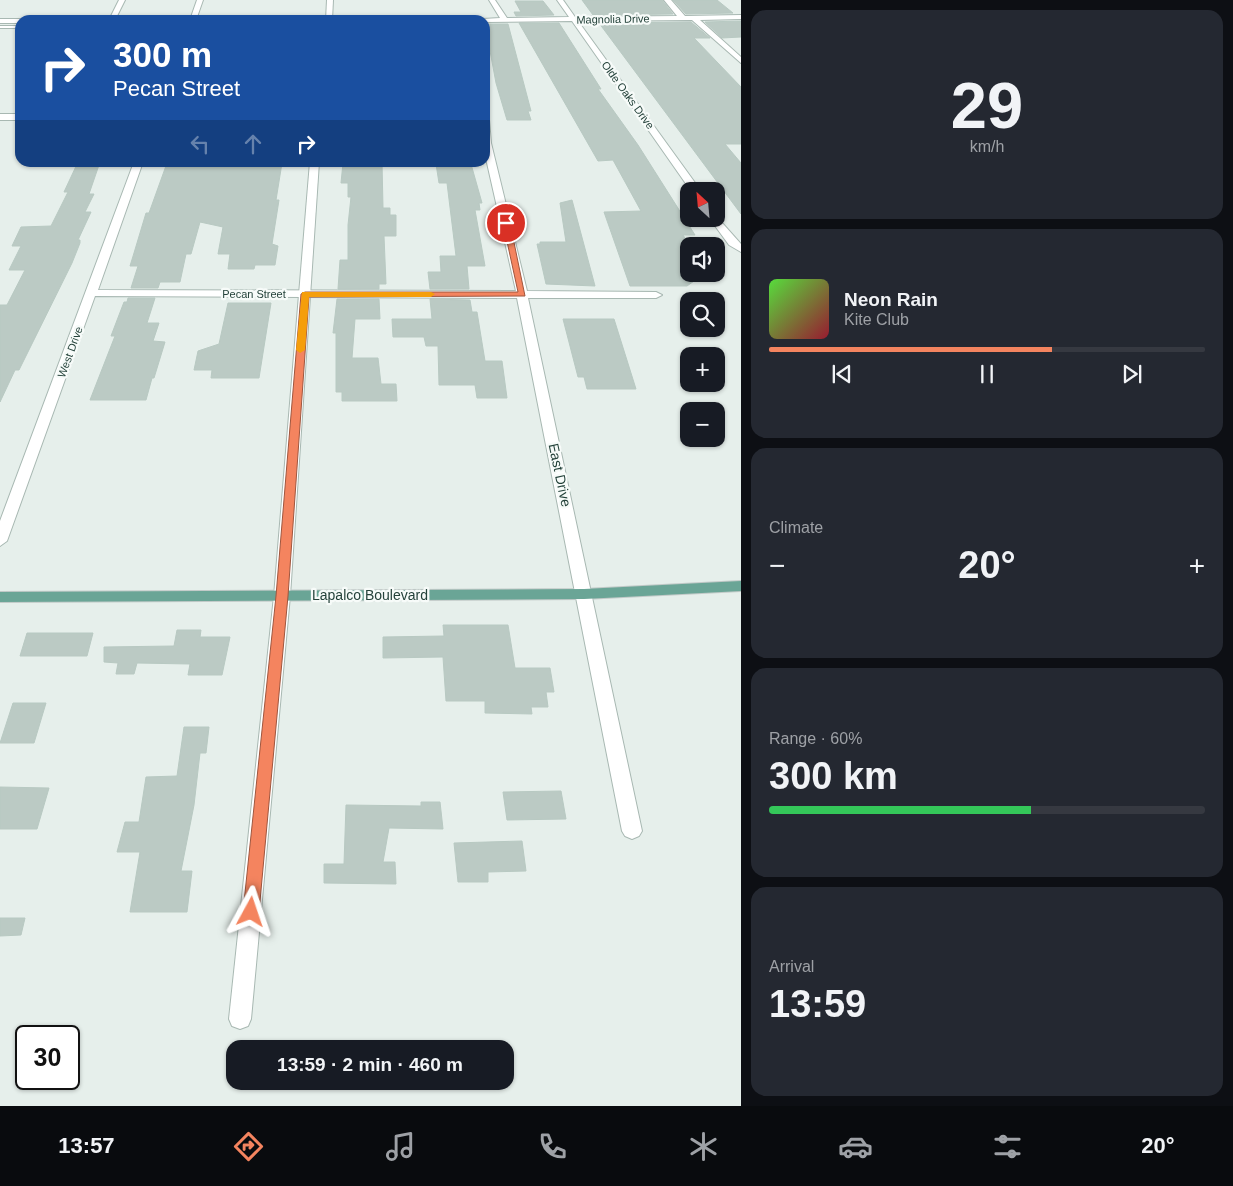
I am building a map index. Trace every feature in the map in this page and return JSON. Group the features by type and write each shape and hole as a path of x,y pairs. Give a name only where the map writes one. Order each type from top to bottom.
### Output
{"main road":[{"name":"Lapalco Boulevard","path":"0,597 584,594 740,586"}],"street":[{"path":"114,15 122,0"},
{"path":"196,15 200,0"},
{"path":"329,15 330,0"},
{"path":"492,0 505,20"},
{"name":"Olde Oaks Drive","path":"560,0 690,182"},
{"path":"667,0 683,18"},
{"name":"Magnolia Drive","path":"490,20 740,17"},
{"path":"694,18 740,61"},
{"path":"0,21 15,21"},
{"path":"0,117 15,117"},
{"name":"East Drive","path":"490,156 522,294 632,831"},
{"name":"West Drive","path":"0,541 137,167"},
{"path":"240,1019 282,596 315,167"},
{"path":"722,228 737,246"},
{"name":"Pecan Street","path":"92,292 656,295"}],"lane":[{"path":"0,27 15,27"}],"building":[{"path":"582,0 662,0 673,14 593,15"},
{"path":"673,0 717,0 733,13 686,14"},
{"path":"515,1 543,1 554,15 516,16 514,12 521,12"},
{"path":"741,21 741,37 722,38 705,22"},
{"path":"691,22 710,38 694,38 741,87 741,144 725,144 741,163 741,214 725,192 725,182 717,182 599,23"},
{"path":"519,23 559,23 601,89 598,89 638,145 680,211 680,228 691,228 695,235 683,235 684,237 680,237 680,282 693,282 687,286 630,286 604,212 641,211 613,160 598,161"},
{"path":"490,24 508,24 531,111 528,111 531,120 507,120 496,83 490,51"},
{"path":"76,167 98,167 89,194 94,194 85,212 91,212 78,240 80,240 80,243 72,263 19,370 15,370 0,402 0,305 7,305 25,270 9,270 21,246 12,246 21,227 51,226 68,192 64,192"},
{"path":"166,167 281,167 276,200 279,200 272,244 278,246 275,265 255,265 254,269 228,269 230,254 218,254 223,227 200,222 191,254 186,254 180,282 160,282 158,288 131,288 138,266 130,266 146,213 149,213"},
{"path":"343,167 382,167 383,208 390,208 390,215 396,215 396,236 384,236 386,284 379,284 379,289 338,289 340,260 348,260 348,225 351,197 348,197 348,183 341,183"},
{"path":"436,167 472,167 482,203 479,203 480,210 475,210 485,266 467,266 469,289 430,289 428,272 441,272 440,256 456,256 447,183 439,183"},
{"path":"572,200 595,286 546,284 537,244 540,244 540,242 566,242 560,203"},
{"path":"128,298 155,298 147,323 159,323 153,341 165,342 146,400 90,400 115,336 111,336 124,302 127,302"},
{"path":"337,299 379,299 380,319 355,319 352,358 378,358 381,384 396,384 397,401 342,401 342,392 336,392 336,333 333,333"},
{"path":"430,299 470,300 472,312 477,312 485,361 502,361 507,398 477,398 475,385 439,385 438,346 426,346 424,337 393,337 392,319 432,319"},
{"path":"228,303 271,303 259,378 211,378 212,370 194,370 198,351 219,344"},
{"path":"563,319 614,319 636,389 587,389 584,377 578,377"},
{"path":"443,625 508,625 515,668 550,668 554,692 546,692 548,707 531,707 532,714 485,713 485,701 446,701 443,657 383,658 383,637 444,636"},
{"path":"177,630 201,630 200,637 230,637 222,675 188,675 190,664 137,663 134,674 116,674 118,663 104,662 104,647 174,646"},
{"path":"27,633 93,633 87,656 20,656"},
{"path":"13,703 46,703 34,743 0,743"},
{"path":"184,727 209,727 206,753 200,753 194,805 181,871 192,871 187,912 130,912 140,852 117,852 125,822 139,822 146,777 177,776"},
{"path":"0,787 49,788 37,829 0,829"},
{"path":"561,791 566,819 507,820 503,792"},
{"path":"421,802 440,802 443,829 389,828 383,862 395,862 396,884 324,883 324,864 344,864 346,805 421,806"},
{"path":"522,841 526,871 488,872 488,882 458,882 454,843"},
{"path":"0,918 25,918 21,935 0,936"}],"slow traffic":[{"path":"300,350 305,294 431,294"}],"route":[{"path":"251,912 282,596 305,294 522,294 506,223"}]}
